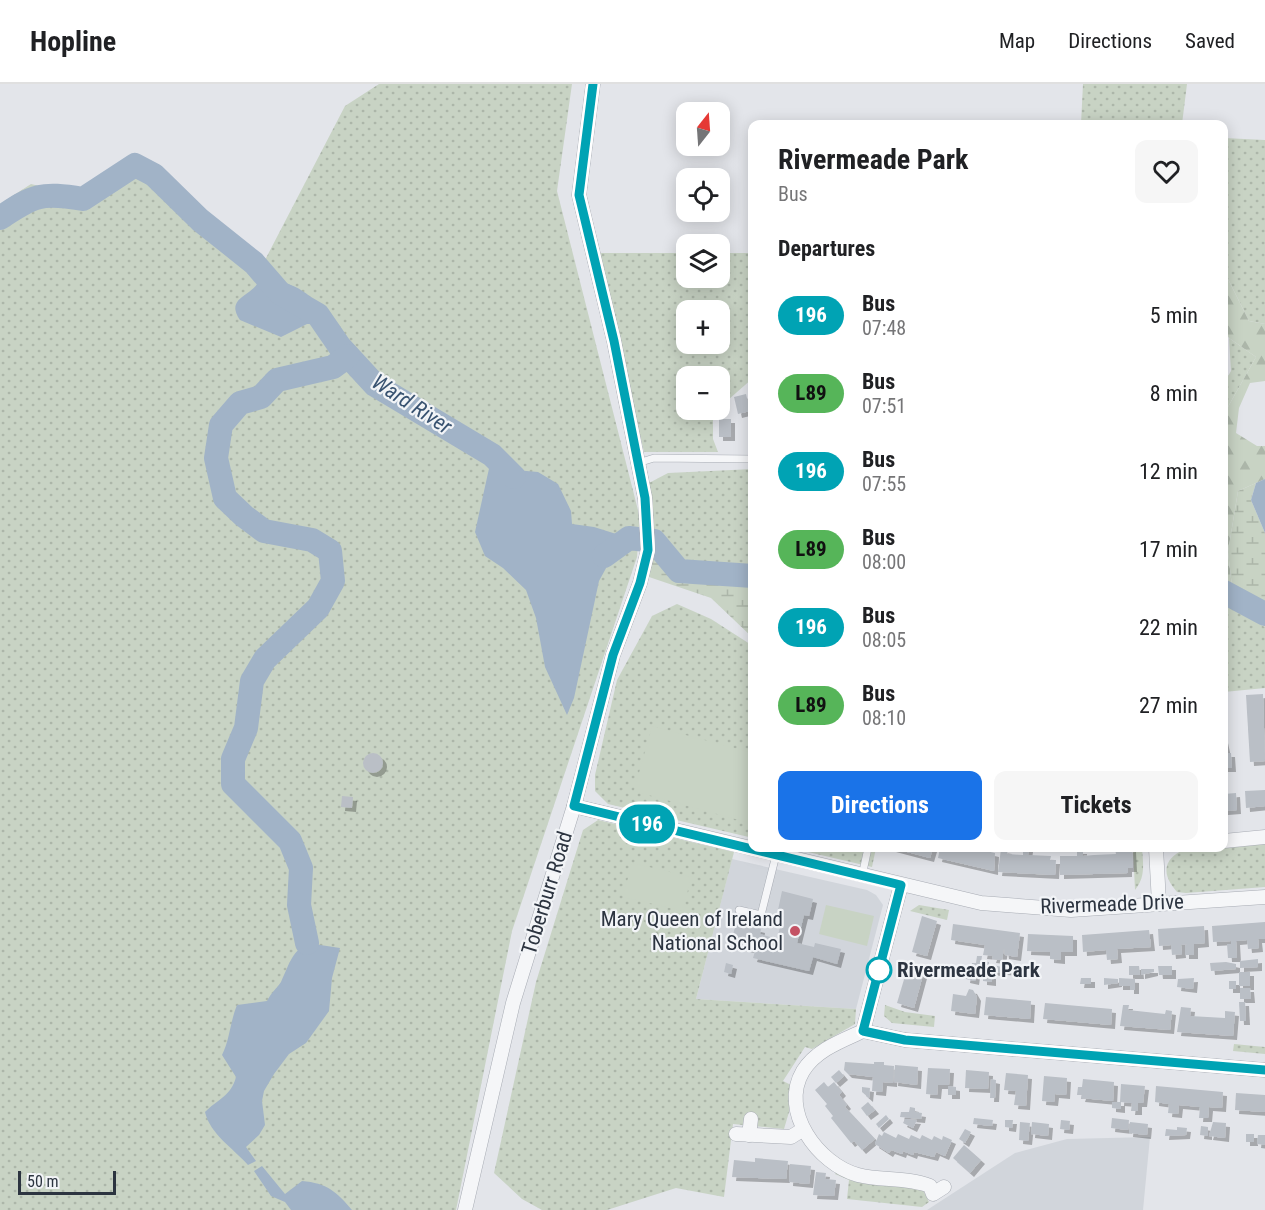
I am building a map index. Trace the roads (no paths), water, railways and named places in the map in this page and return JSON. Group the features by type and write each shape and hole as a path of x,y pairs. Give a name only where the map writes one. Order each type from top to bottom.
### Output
{"street":[{"name":"Toberburr Road","path":"465,1210 513,1003 574,806 613,655 640,583 648,550 646,511 638,463 614,341 579,195 593,84"},
{"name":"Rivermeade Drive","path":"574,806 748,848"},
{"path":"1228,841 1265,837"},
{"name":"Rivermeade Drive","path":"764,852 981,903 1071,910 1265,897"},
{"path":"1156,852 1159,903"},
{"path":"863,1031 901,885"},
{"path":"944,1187 933,1194 930,1186 918,1181 857,1175 832,1162 802,1130 796,1103 796,1087 803,1071 816,1056 863,1031 905,1040 1265,1070"},
{"path":"751,1119 742,1135 791,1137 802,1130"}],"lane":[{"path":"638,463 654,458 748,459"},
{"path":"862,876 867,852"},
{"path":"739,910 761,915 776,855"}],"water":[{"path":"268,272 276,281 294,286 310,296 334,326 322,334 316,324 307,324 281,337 240,320 236,312 238,301 256,285 259,280 257,277"},
{"path":"492,455 515,470 538,472 558,484 571,511 572,524 594,527 629,538 611,559 599,581 574,698 567,715 545,667 536,618 526,590 503,568 485,556 475,532"},
{"path":"1265,479 1265,533 1251,500 1256,483"},
{"path":"307,943 340,948 332,978 329,1011 306,1043 289,1054 264,1091 262,1101 265,1125 259,1135 246,1147 256,1161 248,1165 217,1134 205,1112 231,1089 236,1077 222,1055 237,1005 267,1001 281,982 294,955"},
{"path":"262,1166 285,1194 302,1181 318,1184 336,1193 352,1210 291,1210 285,1202 271,1196 254,1171"}],"waterway":[{"name":"Ward River","path":"0,218 21,204 38,197 57,196 83,199 135,165 154,175 200,220 254,263 280,293 318,315 340,347 375,385 492,455 514,477"},
{"path":"307,943 299,905 301,868 290,841 233,784 233,759 246,728 252,681 265,659 318,608 333,581 330,551 312,540 264,531 244,516 225,498 216,458 221,425 240,403 261,397 277,380 333,367 348,356"},
{"name":"Ward River","path":"604,556 629,538 654,541 679,571 748,576"},
{"name":"Ward River","path":"1228,594 1265,614"}],"place":[{"name":"Mary Queen of Ireland National School","path":"795,931"},
{"name":"Rivermeade Park","path":"879,970"}]}
